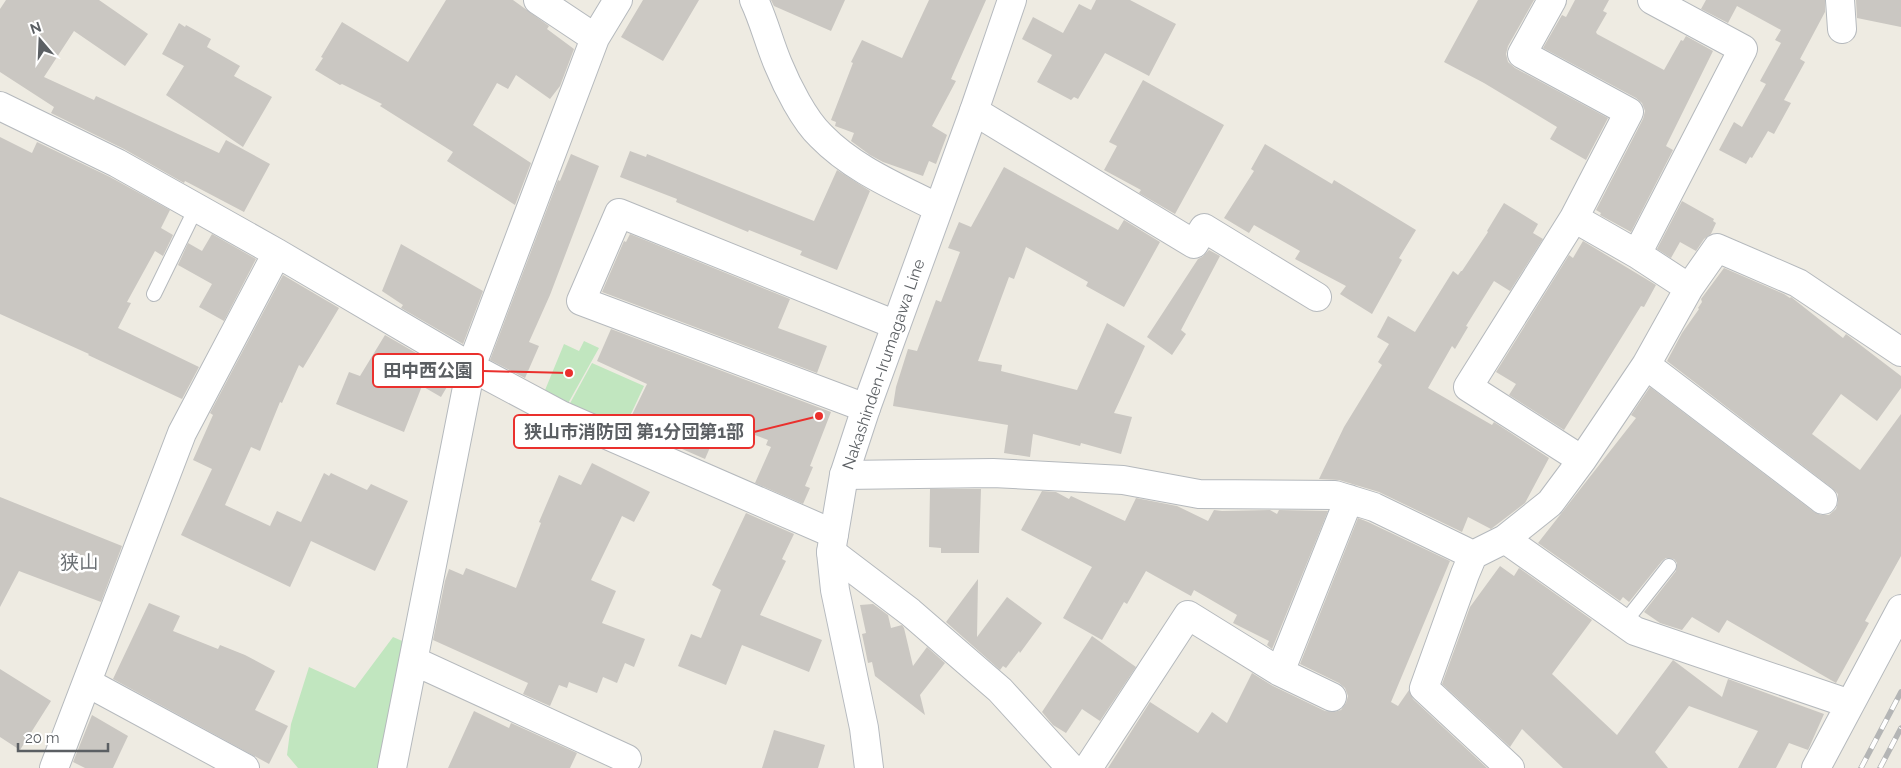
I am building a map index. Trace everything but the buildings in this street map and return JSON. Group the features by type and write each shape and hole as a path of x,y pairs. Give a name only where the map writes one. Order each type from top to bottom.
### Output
{"street":[{"path":"538,0 595,38"},
{"path":"392,768 471,367 595,38 618,0"},
{"path":"754,0 760,12 777,63 793,97 820,136 856,166 938,208"},
{"name":"Nakashinden-Irumagawa Line","path":"869,768 864,728 835,590 833,543 844,475 866,408 974,112 1012,0"},
{"path":"1552,0 1522,54 1630,112 1574,218 1468,386 1582,460"},
{"path":"1637,254 1744,49 1652,0"},
{"path":"1840,0 1842,29"},
{"path":"0,106 118,164 471,367 561,414 833,543 1000,690 1072,768"},
{"path":"974,112 1194,244 1204,228 1317,297"},
{"path":"866,408 582,301 619,213 896,325"},
{"path":"1574,218 1637,254 1689,288"},
{"path":"1510,768 1424,688 1465,574 1474,555 1506,539 1550,504 1646,365 1689,288 1717,248 1798,283 1901,352"},
{"path":"54,768 182,433 277,254"},
{"path":"1646,365 1823,500"},
{"path":"844,475 993,473 1123,480 1198,494 1336,495 1374,507 1474,555"},
{"path":"1280,672 1350,499"},
{"path":"1506,539 1636,631 1850,704"},
{"path":"1816,768 1901,609"},
{"path":"1088,768 1188,615 1280,672 1332,697"},
{"path":"414,661 627,759"},
{"path":"88,683 245,768"}],"lane":[{"path":"154,294 196,208"},
{"path":"1624,623 1669,566"}],"green space":[{"path":"584,341 599,348 566,407 543,395 564,344 579,351"},
{"path":"592,363 644,386 623,431 568,407"},
{"path":"393,637 407,643 384,768 298,768 287,755 291,724 309,667 355,688"}],"railway":[{"path":"1861,768 1901,692"},
{"path":"1880,768 1901,728"}],"place":[{"name":"田中西公園","path":"569,373"},
{"name":"狭山市消防団 第1分団第1部","path":"819,416"}],"district":[{"name":"狭山","path":"79,562"}]}
